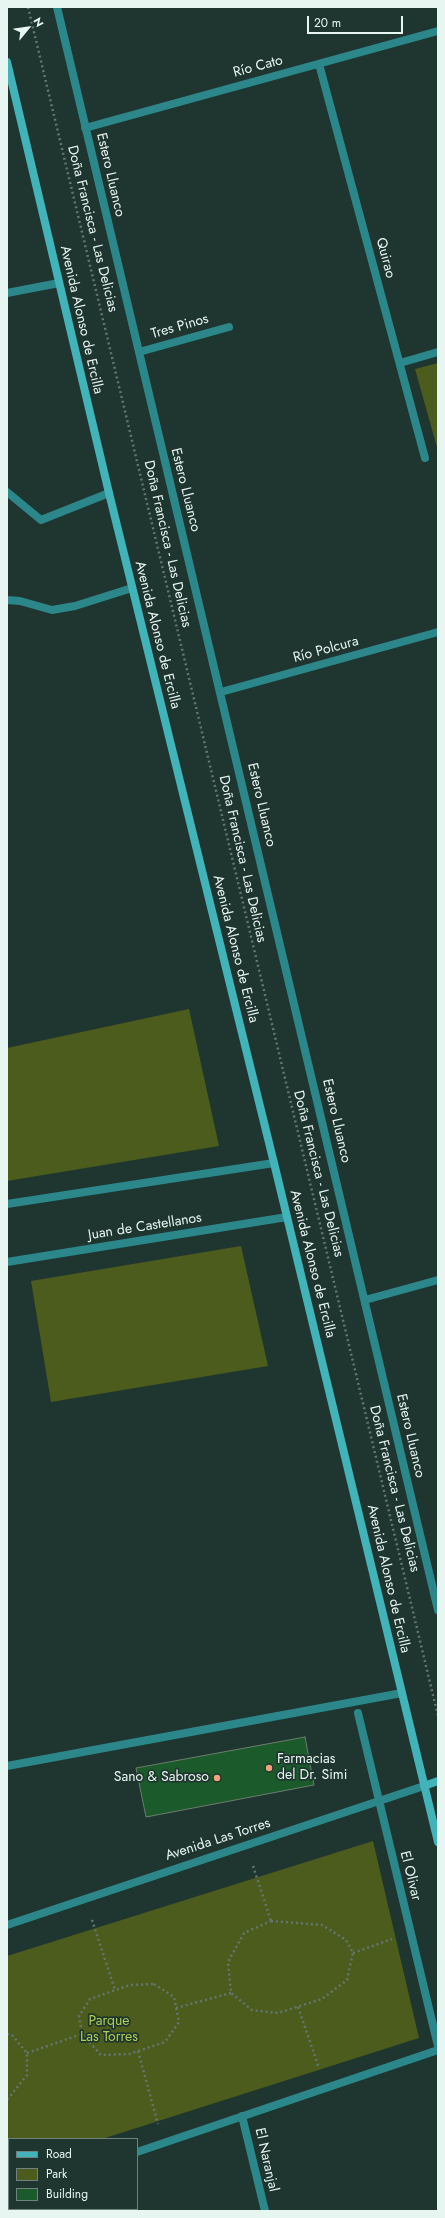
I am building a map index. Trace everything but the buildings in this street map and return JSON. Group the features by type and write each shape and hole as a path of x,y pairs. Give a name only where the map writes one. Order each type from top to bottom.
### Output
{"main road":[{"name":"Avenida Alonso de Ercilla","path":"7,62 132,588 274,1163 438,1842"},
{"name":"Avenida Las Torres","path":"424,1786 438,1781"}],"street":[{"name":"Estero Lluanco","path":"56,7 221,692 438,1610"},
{"name":"Río Cato","path":"85,128 438,31"},
{"name":"Quirao","path":"319,64 425,458"},
{"path":"7,294 59,283"},
{"name":"Tres Pinos","path":"138,352 229,327"},
{"path":"400,363 438,352"},
{"path":"7,492 42,520 109,493"},
{"path":"7,600 20,601 52,610 75,606 132,588"},
{"name":"Río Polcura","path":"221,692 438,632"},
{"path":"7,1204 274,1163"},
{"name":"Juan de Castellanos","path":"7,1262 287,1217"},
{"path":"365,1300 438,1280"},
{"path":"7,1766 402,1693"},
{"name":"El Olivar","path":"358,1713 438,2046"},
{"name":"Avenida Las Torres","path":"7,1925 246,1844 424,1786"},
{"path":"138,2152 438,2050"},
{"name":"El Naranjal","path":"242,2116 265,2211"}],"path":[{"name":"Doña Francisca - Las Delicias","path":"28,7 438,1716"},
{"path":"246,1844 271,1921"},
{"path":"84,1898 115,1990"},
{"path":"271,1921 322,1925 346,1940 353,1953 347,1980 322,1999 278,2014 252,2010 231,1993 228,1962 244,1933 271,1921"},
{"path":"353,1953 411,1933"},
{"path":"154,1984 174,1997 176,2008 179,2022 165,2042 129,2054 101,2055 82,2034 79,2016 90,1999 130,1985 154,1984"},
{"path":"176,2008 231,1993"},
{"path":"298,2007 326,2087"},
{"path":"7,2034 12,2035 27,2053 26,2075 7,2100"},
{"path":"27,2053 82,2034"},
{"path":"138,2051 163,2143"}],"green space":[{"path":"438,363 438,451 415,369"},
{"path":"189,1009 219,1146 7,1181 7,1048"},
{"path":"241,1246 268,1366 51,1402 31,1281"},
{"name":"Parque Las Torres","path":"373,1841 419,2038 105,2138 8,2138 7,2169 7,1956"}],"place":[{"name":"Farmacias del Dr. Simi","path":"269,1768"},
{"name":"Sano & Sabroso","path":"217,1778"}]}
